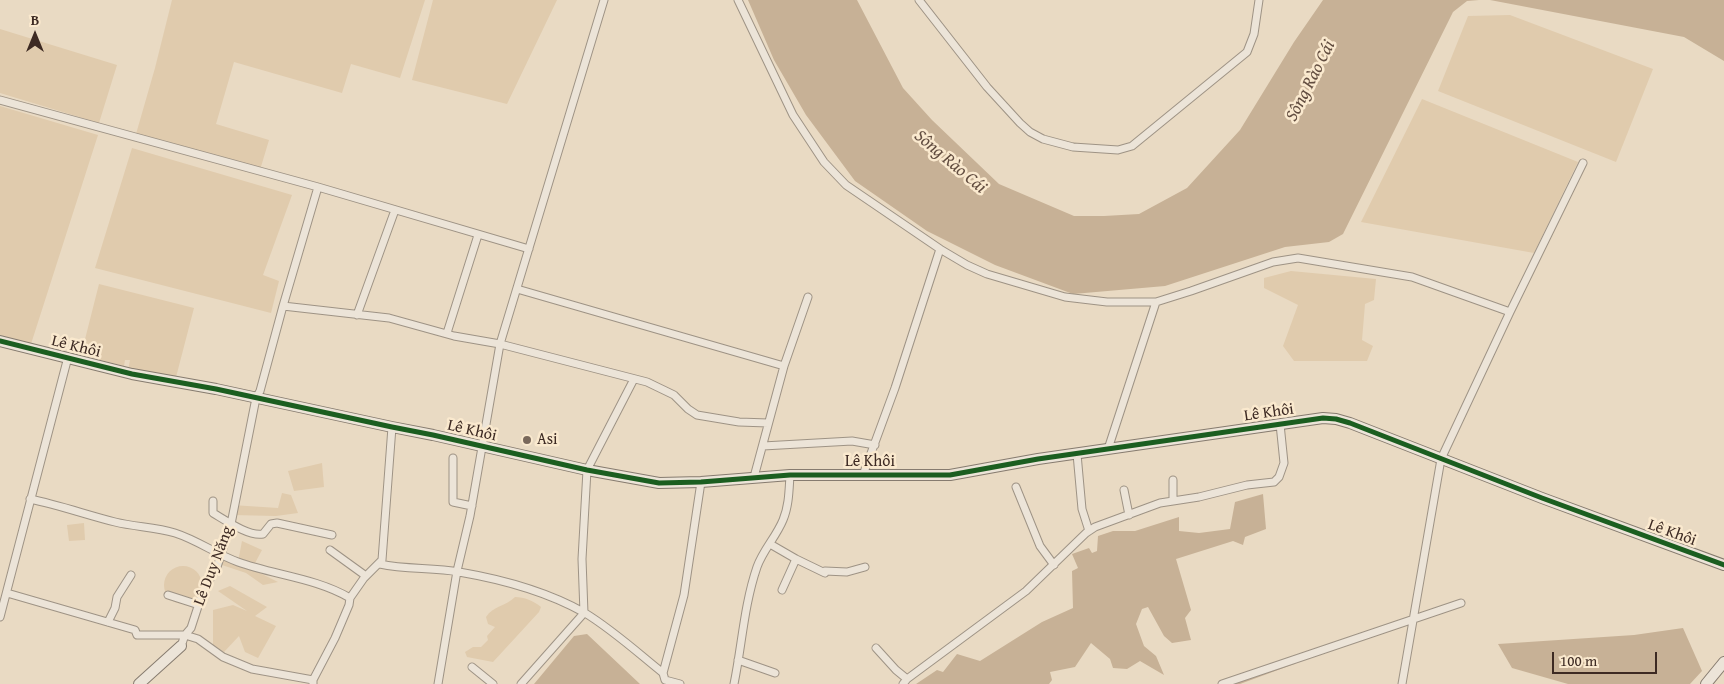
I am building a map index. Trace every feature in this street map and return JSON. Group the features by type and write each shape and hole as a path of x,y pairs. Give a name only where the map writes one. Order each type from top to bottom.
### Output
{"street":[{"path":"438,684 457,571 472,506 500,344 604,0"},
{"path":"738,0 793,115 824,162 846,185 940,249 987,274 1065,296 1092,301 1156,302 1273,262 1298,258 1412,277 1510,312"},
{"path":"919,0 976,74 1025,128 1043,139 1070,147 1118,150 1127,148 1144,137 1247,52 1254,34 1259,0"},
{"path":"0,100 318,187 530,249"},
{"path":"1402,684 1441,459 1583,163"},
{"name":"Lê Duy Năng","path":"139,684 181,646 185,635 191,628 204,592 217,568 231,524 256,398 260,391 318,187"},
{"path":"357,315 395,210"},
{"path":"447,333 478,234"},
{"path":"863,475 898,379 940,249"},
{"path":"517,289 784,366"},
{"path":"754,477 784,366 808,297"},
{"path":"1108,449 1156,302"},
{"path":"283,306 389,318 500,344 647,382 674,395 697,415 738,422 768,423"},
{"name":"Lê Khôi","path":"0,341 132,374 205,386 587,470 659,483 701,482 790,475 950,474 1038,459 1280,424 1323,418 1336,419 1724,565"},
{"path":"0,617 68,357"},
{"path":"521,684 584,613 582,559 587,470 634,379"},
{"path":"876,648 905,681 1015,600 1088,531 1128,515 1173,501 1199,497 1247,485 1274,482 1279,477 1284,463 1280,424"},
{"path":"7,593 135,630 137,635 185,635 198,639 223,657 252,668 313,682 335,638 349,605 350,598 366,576 382,560 386,530 392,428"},
{"path":"763,446 852,441 875,445"},
{"path":"1076,454 1082,509 1088,531"},
{"path":"453,458 453,502 472,506"},
{"path":"734,684 742,628 754,577 760,559 770,544 787,508 790,475"},
{"path":"1172,480 1173,501"},
{"path":"665,679 684,595 701,482"},
{"path":"1016,487 1040,546 1054,565"},
{"path":"1124,490 1128,515"},
{"path":"30,499 62,506 116,522 152,527 176,533 238,562 316,584 350,598"},
{"path":"213,502 213,512 231,524 258,535 263,534 271,524 277,523 332,535"},
{"path":"770,544 796,559 825,572 847,572 865,567"},
{"path":"330,550 366,576"},
{"path":"782,590 796,559"},
{"path":"380,564 394,567 457,571 508,583 560,601 584,613 665,679 680,684"},
{"path":"108,622 115,608 117,597 131,575"},
{"path":"168,595 199,605"},
{"path":"1222,684 1461,603"},
{"path":"738,660 775,673"},
{"path":"1706,684 1724,662"},
{"path":"472,668 494,684"}],"shaded area":[{"path":"172,0 425,0 400,78 351,64 342,93 234,62 216,124 269,140 260,170 136,134"},
{"path":"433,0 557,0 507,104 412,80"},
{"path":"1510,15 1653,69 1616,162 1438,91 1468,16"},
{"path":"0,29 117,65 99,123 0,93"},
{"path":"1422,99 1578,162 1534,253 1361,222"},
{"path":"0,106 98,135 31,344 0,335"},
{"path":"132,148 292,195 263,275 279,281 271,313 95,268"},
{"path":"1291,271 1376,279 1374,300 1365,304 1362,340 1373,346 1367,361 1294,361 1283,346 1298,305 1264,288 1264,278"},
{"path":"99,284 194,308 175,381 128,370 130,360 125,360 124,366 81,355"},
{"path":"322,463 324,487 294,491 288,471"},
{"path":"282,493 291,495 298,513 276,516 232,515 232,505 278,508"},
{"path":"84,523 85,540 69,541 67,525"},
{"path":"242,541 262,550 254,565 240,563 278,582 263,585 246,573 219,564 222,555 238,562"},
{"path":"183,566 196,572 202,585 196,598 183,604 170,598 164,585 170,572"},
{"path":"230,586 267,607 255,616 276,626 258,658 245,652 239,636 224,652 213,645 213,610 233,605 247,611 218,591"},
{"path":"515,597 535,603 541,607 539,612 493,662 467,657 465,652 473,647 481,647 488,640 487,636 495,627 488,624 486,617 489,613"}],"water":[{"name":"Sông Rào Cái","path":"748,0 857,0 903,88 932,120 999,184 1074,216 1104,216 1139,214 1187,188 1240,130 1294,42 1323,0 1479,0 1467,1 1453,12 1343,234 1329,242 1285,247 1165,286 1073,294 995,265 927,231 855,181 806,115 774,60"},
{"path":"1490,0 1724,0 1724,61 1684,37"},
{"path":"1263,494 1266,529 1245,537 1243,545 1233,541 1176,559 1191,610 1185,618 1191,640 1172,643 1164,636 1148,607 1142,609 1136,624 1144,646 1156,656 1164,675 1140,661 1127,669 1113,668 1110,659 1091,643 1075,667 1050,672 1052,680 1049,684 916,684 937,670 943,672 957,654 980,661 1042,622 1073,608 1072,571 1078,568 1072,554 1089,548 1092,553 1097,551 1098,536 1113,531 1135,531 1179,517 1179,531 1199,533 1230,529 1235,502"},
{"path":"1683,628 1702,671 1690,684 1568,684 1512,668 1498,644 1634,635"},
{"path":"587,634 640,684 534,684 574,636"}],"waterway":[{"path":"1237,684 1294,663"}],"cycle path":[{"path":"0,341 132,374 216,389 587,470 659,483 701,482 790,475 950,475 1038,459 1323,418 1336,419 1724,565"}],"place":[{"name":"Asi","path":"527,440"}]}
